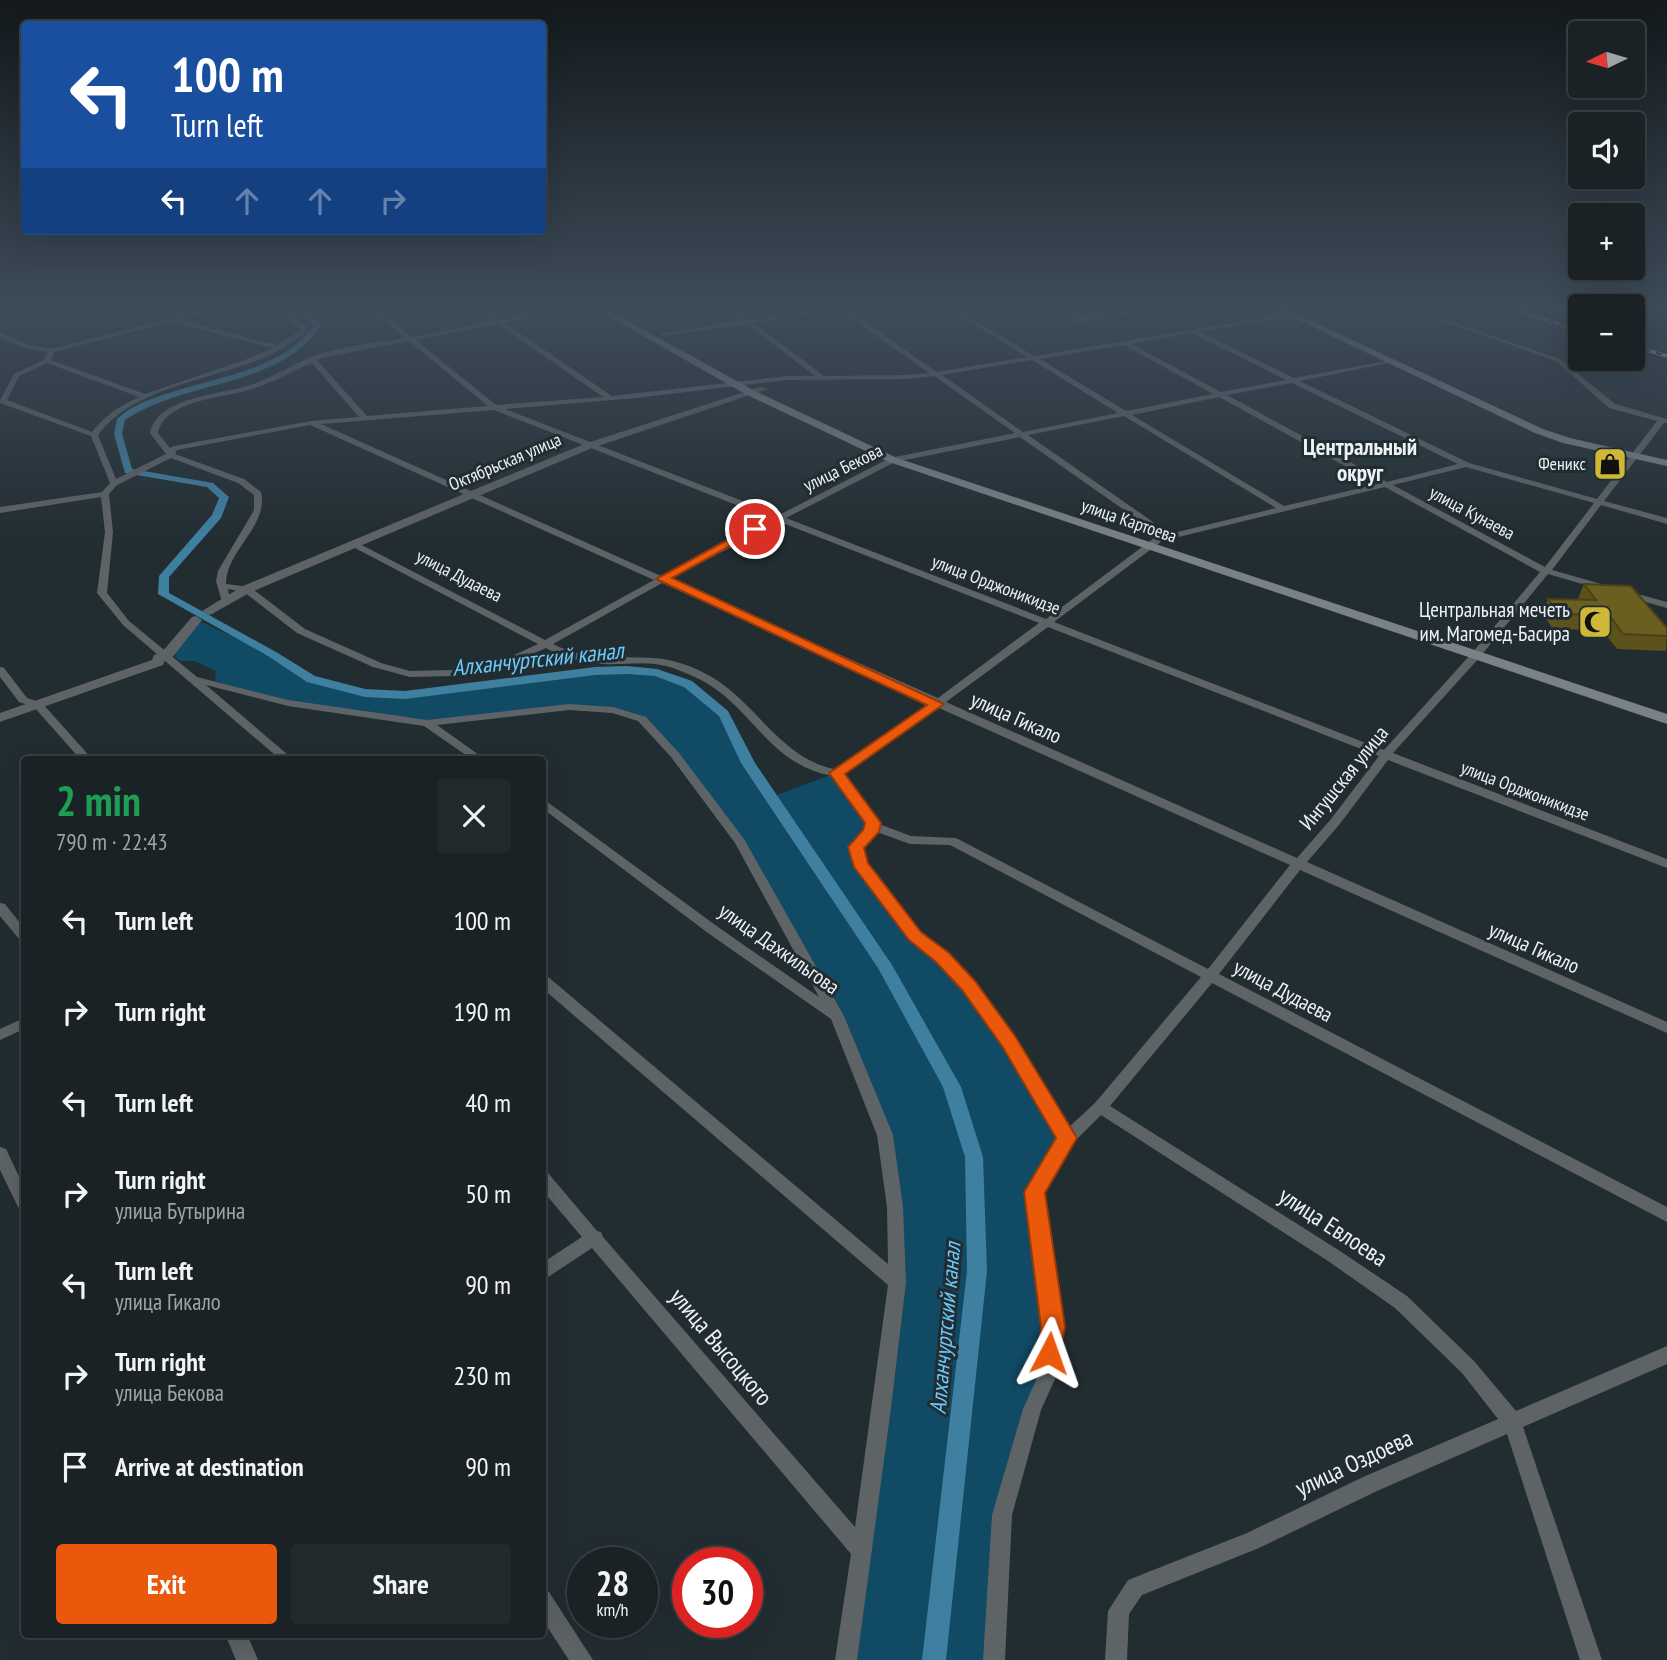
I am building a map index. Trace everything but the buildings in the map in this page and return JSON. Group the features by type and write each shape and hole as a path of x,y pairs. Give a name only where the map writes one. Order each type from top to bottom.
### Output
{"main road":[{"name":"улица Картоева","path":"747,386 907,457 1155,543"},
{"name":"улица Картоева","path":"751,386 893,460 1480,650 1667,706"},
{"path":"1444,386 1539,431 1667,463"},
{"name":"улица Картоева","path":"1480,650 1667,719"}],"street":[{"path":"0,410 10,386"},
{"path":"117,386 146,397"},
{"path":"94,435 99,424 108,415 174,386"},
{"path":"225,600 221,581 223,571 258,510 258,494 241,481 171,455 154,433 156,424 171,411 214,394 253,386"},
{"path":"336,386 365,419"},
{"name":"улица Орджоникидзе","path":"469,386 495,408 589,446 779,517 1667,864"},
{"path":"593,386 610,398"},
{"path":"284,756 196,679 162,657 126,623 103,593 109,532 105,494 114,482 171,455 174,448 312,423 610,398 704,386"},
{"path":"754,388 765,386"},
{"path":"955,386 1150,524 1155,543"},
{"path":"1080,386 1283,509"},
{"name":"улица Кунаева","path":"1208,386 1546,571 1667,606"},
{"name":"улица Бекова","path":"247,589 301,631 377,665 411,674 452,673 515,659 779,517 893,460 1267,386"},
{"path":"1306,386 1466,465 1667,521"},
{"path":"1589,386 1612,406 1665,420"},
{"name":"Октябрьская улица","path":"208,611 247,589 589,446 754,388"},
{"path":"4,401 94,435 114,482"},
{"name":"Ингушская улица","path":"994,1660 1002,1515 1032,1409 1046,1379 1053,1327 1034,1192 1067,1138 1100,1107 1210,976 1297,865 1335,822 1386,754 1480,650 1546,571 1665,420"},
{"name":"улица Гикало","path":"312,423 1667,1028"},
{"path":"1067,1138 1009,1041 969,986 943,958 915,936 860,863 856,847 874,827 836,773 937,704 1155,543 1466,465"},
{"path":"0,510 105,494"},
{"name":"улица Дудаева","path":"356,545 561,652 600,661 656,661 678,666 708,679 733,698 789,754 816,769 836,773"},
{"path":"223,586 247,589"},
{"path":"0,718 159,662 196,620"},
{"path":"0,708 154,656 162,657"},
{"path":"0,670 23,701 38,705 84,756"},
{"path":"196,679 288,703 427,723 569,706 613,710 642,719 675,755 740,842 837,1016"},
{"path":"427,723 475,756"},
{"name":"улица Дахкильгова","path":"546,805 713,930 837,1016 885,1135 895,1207 897,1282 846,1660"},
{"name":"улица Дудаева","path":"874,827 910,840 952,841 1667,1215"},
{"path":"0,907 21,932"},
{"path":"546,983 897,1282"},
{"path":"0,1035 21,1024"},
{"name":"улица Евлоева","path":"1100,1107 1334,1256 1401,1302 1468,1367 1512,1421"},
{"path":"0,1154 21,1196"},
{"name":"улица Высоцкого","path":"546,1183 860,1549"},
{"path":"546,1270 594,1237"},
{"name":"улица Оздоева","path":"1116,1660 1119,1611 1135,1587 1252,1541 1370,1484 1667,1355"},
{"path":"1512,1421 1591,1660"},
{"path":"546,1605 582,1660"},
{"path":"238,1638 247,1660"}],"shaded area":[{"path":"199,621 272,654 311,679 365,693 405,695 595,671 657,673 688,684 724,714 748,763 771,797 836,773 873,823 856,847 915,936 969,986 1067,1138 1035,1192 1053,1327 1002,1515 994,1660 846,1660 897,1282 885,1135 837,1016 740,842 642,719 613,710 569,707 427,723 288,703 215,681 216,671 194,661 180,661 175,657 175,650"}],"waterway":[{"name":"Алханчуртский канал","path":"199,386 144,405 121,419 118,434 128,471 210,485 224,497 217,516 164,576 163,594 272,654 311,679 365,693 405,695 595,671 627,670 657,673 688,684 724,714 748,763 884,965 952,1087 974,1157 977,1271 934,1660"}],"place":[{"name":"Феникс","path":"1610,464"},
{"name":"Центральная мечеть им. Магомед-Басира","path":"1595,622"}],"district":[{"name":"Центральный округ","path":"1360,460"}],"route":[{"path":"755,529 663,579 937,704 836,773 873,823 871,832 856,847 860,863 915,936 943,958 969,986 1009,1041 1067,1138 1034,1192 1053,1327 1049,1353"}]}
